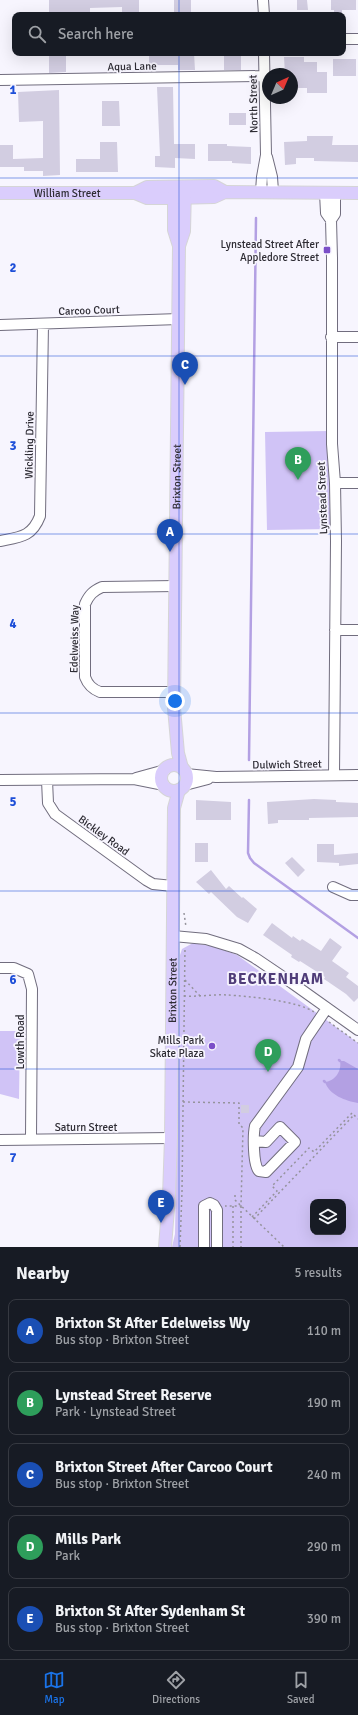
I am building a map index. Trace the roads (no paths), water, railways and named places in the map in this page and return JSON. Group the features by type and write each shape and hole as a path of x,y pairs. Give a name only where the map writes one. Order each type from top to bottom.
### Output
{"main road":[{"name":"William Street","path":"0,193 135,193 147,198 214,186 225,192 358,192"},
{"name":"Brixton Street","path":"166,769 175,692 179,246 184,231 179,192"},
{"name":"Brixton Street","path":"164,1246 169,1196 171,1138 174,808 183,779 178,753 174,708"},
{"path":"176,766 183,779 175,791 165,787 162,777 166,769 176,766"},
{"name":"Brixton Street","path":"165,787 174,808"}],"street":[{"path":"263,0 264,12"},
{"path":"346,39 358,39"},
{"name":"North Street","path":"264,56 264,68"},
{"name":"Aqua Lane","path":"0,80 262,76"},
{"name":"North Street","path":"265,104 266,155 272,177 267,191"},
{"name":"Lynstead Street","path":"330,193 335,214 331,220 332,444 335,483 334,775"},
{"name":"Carcoo Court","path":"0,325 178,319"},
{"name":"Wickling Drive","path":"0,541 25,536 37,525 40,516 43,324"},
{"path":"332,337 358,337"},
{"path":"335,483 358,483"},
{"name":"Edelweiss Way","path":"175,692 100,692 93,689 87,683 85,676 85,604 88,596 94,590 102,587 176,586"},
{"path":"335,630 358,630"},
{"path":"134,779 166,769"},
{"name":"Dulwich Street","path":"183,779 216,777 358,775"},
{"path":"0,780 134,779 165,787"},
{"name":"Bickley Road","path":"47,780 48,802 55,814 146,880 153,884 173,886"},
{"path":"333,888 351,894 358,894"},
{"path":"173,936 206,939 239,950 261,962 358,1030"},
{"name":"Lowth Road","path":"0,968 14,968 28,974 32,989 31,1139"},
{"path":"254,1141 266,1142 280,1127 295,1142 266,1172 259,1171 255,1166 254,1141 255,1126 298,1067 306,1038 326,1008"},
{"name":"Saturn Street","path":"0,1140 171,1138"},
{"path":"204,1247 204,1206 210,1203 214,1205 217,1210 217,1247"}],"waterway":[{"path":"249,760 256,218"},
{"path":"249,800 248,853 250,858 254,863 358,938"}],"place":[{"name":"Lynstead Street After Appledore Street","path":"327,250"},
{"name":"Brixton Street After Carcoo Court","path":"185,385"},
{"name":"Lynstead Street Reserve","path":"298,480"},
{"name":"Brixton St After Edelweiss Wy","path":"170,552"},
{"name":"Mills Park Skate Plaza","path":"212,1046"},
{"name":"Mills Park","path":"268,1072"},
{"name":"Brixton St After Sydenham St","path":"161,1223"}],"district":[{"name":"BECKENHAM","path":"276,979"}]}
